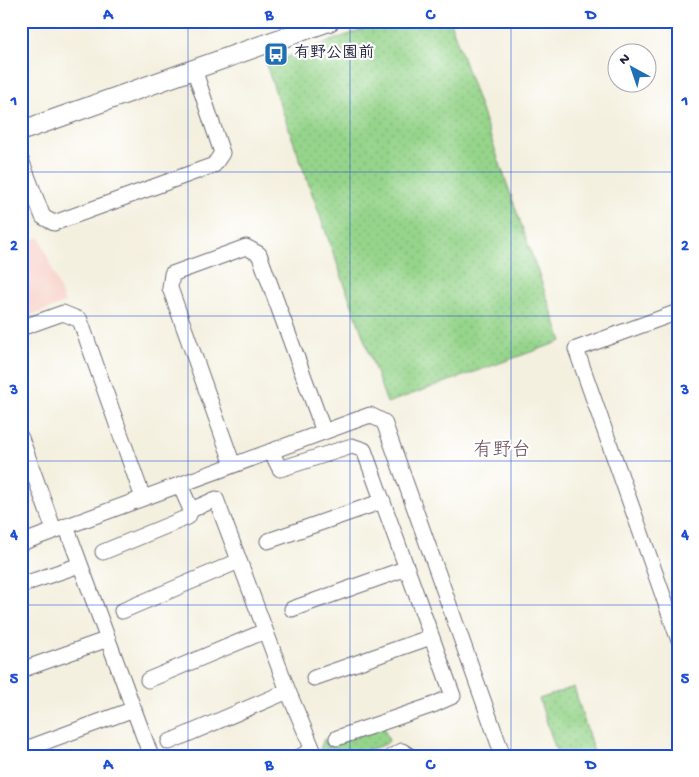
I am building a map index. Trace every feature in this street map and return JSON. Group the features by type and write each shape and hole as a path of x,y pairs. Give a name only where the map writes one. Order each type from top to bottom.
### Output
{"street":[{"path":"22,129 194,69 307,25 330,21"},
{"path":"21,160 43,217 54,223 214,165 222,153 194,69"},
{"path":"232,465 170,288 172,274 181,270 246,247 259,254 324,432"},
{"path":"678,312 576,349 678,638"},
{"path":"21,328 63,314 80,320 144,498"},
{"path":"21,543 370,415 384,422 503,756"},
{"path":"21,438 60,528 80,564 151,756"},
{"path":"271,451 280,469 352,446 364,450 453,696 433,705 337,738"},
{"path":"180,484 191,510"},
{"path":"103,552 188,517 191,510 216,499 288,691 313,750 300,756"},
{"path":"268,541 383,501"},
{"path":"122,611 240,561"},
{"path":"21,585 80,564"},
{"path":"292,608 407,568"},
{"path":"148,680 265,630"},
{"path":"314,678 431,637"},
{"path":"21,670 108,639"},
{"path":"169,742 288,691"},
{"path":"23,750 134,709"},
{"path":"392,756 402,751 410,756"}],"shaded area":[{"path":"40,237 65,303 21,319 21,244"}],"green space":[{"path":"385,21 450,21 562,341 387,403 266,65"},
{"path":"574,687 595,756 558,756 539,699"},
{"path":"383,726 389,741 386,744 351,756 313,756 318,754 324,739 335,745"}],"place":[{"name":"有野公園前","path":"276,54"}],"district":[{"name":"有野台","path":"502,451"}]}
